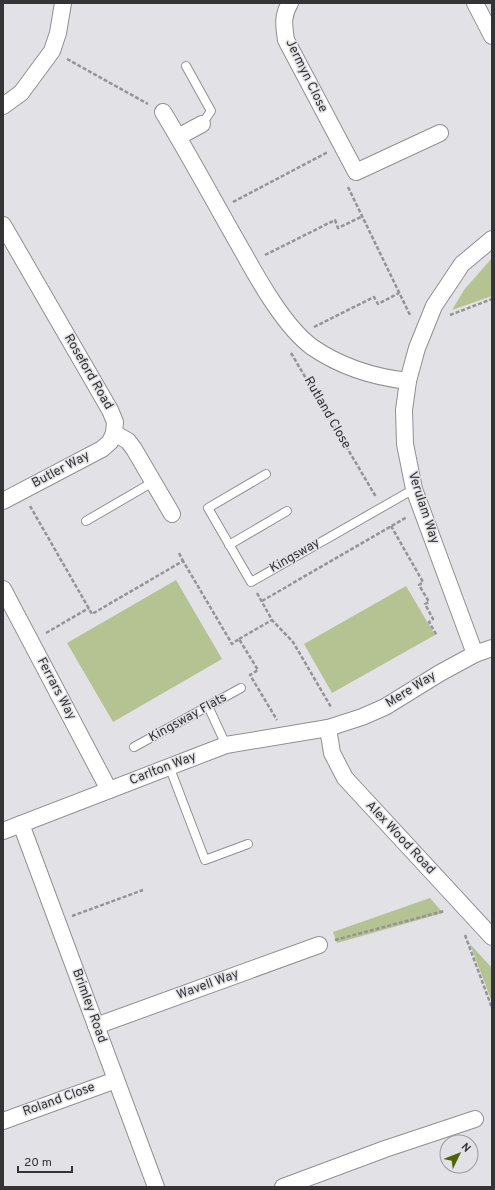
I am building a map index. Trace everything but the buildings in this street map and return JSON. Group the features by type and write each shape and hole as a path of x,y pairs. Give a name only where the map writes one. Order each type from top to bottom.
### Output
{"street":[{"path":"3,106 21,93 52,51 58,33 62,3"},
{"name":"Jermyn Close","path":"290,3 284,14 283,23 286,40 356,172 440,133"},
{"path":"475,3 492,35"},
{"path":"162,112 178,137 260,281 283,317 311,346 343,366 376,376 408,381"},
{"path":"178,137 202,124"},
{"name":"Roseford Road","path":"3,225 110,410 114,422 114,433"},
{"name":"Verulam Way","path":"475,654 414,489 405,444 404,410 408,381 417,348 434,306 462,264 492,239"},
{"path":"114,433 128,441 172,514"},
{"name":"Butler Way","path":"3,501 102,449 110,442 114,433"},
{"name":"Ferrars Way","path":"3,589 109,790"},
{"name":"Mere Way","path":"328,728 362,717 385,707 440,673 475,654 492,648"},
{"name":"Carlton Way","path":"3,831 226,745 328,728"},
{"name":"Alex Wood Road","path":"328,728 332,753 345,778 492,937"},
{"name":"Brimley Road","path":"21,824 156,1187"},
{"name":"Wavell Way","path":"96,1026 319,944"},
{"name":"Roland Close","path":"3,1121 116,1080"},
{"path":"283,1187 385,1149 475,1119"}],"lane":[{"path":"186,66 211,111 202,124"},
{"path":"250,582 208,508 266,474"},
{"path":"86,521 153,482"},
{"name":"Kingsway","path":"250,582 414,489"},
{"path":"229,545 287,511"},
{"name":"Kingsway Flats","path":"134,748 241,688"},
{"path":"208,706 226,745"},
{"path":"169,766 205,860 248,844"}],"path":[{"path":"52,51 162,112"},
{"path":"232,202 330,151 332,155"},
{"path":"345,180 410,315"},
{"path":"265,255 335,220 338,228 363,216"},
{"path":"308,330 374,297 378,304 399,293"},
{"path":"446,316 492,299"},
{"name":"Rutland Close","path":"290,351 382,507"},
{"path":"22,491 92,614 183,561"},
{"path":"262,601 408,517"},
{"path":"392,526 423,582 419,585 429,602 425,604 433,619 429,622 437,636"},
{"path":"179,553 232,644 272,620"},
{"path":"250,582 272,620 293,642 331,707"},
{"path":"31,641 89,608"},
{"path":"239,639 258,670 250,675 278,722"},
{"path":"58,921 143,890"},
{"path":"319,944 444,911"},
{"path":"465,935 492,1008"}],"green space":[{"path":"492,258 492,296 452,310 464,290"},
{"path":"176,580 222,659 113,722 67,643"},
{"path":"406,586 435,635 332,693 304,644"},
{"path":"430,898 443,913 337,943 333,932"},
{"path":"470,944 492,968 492,1002"}]}
